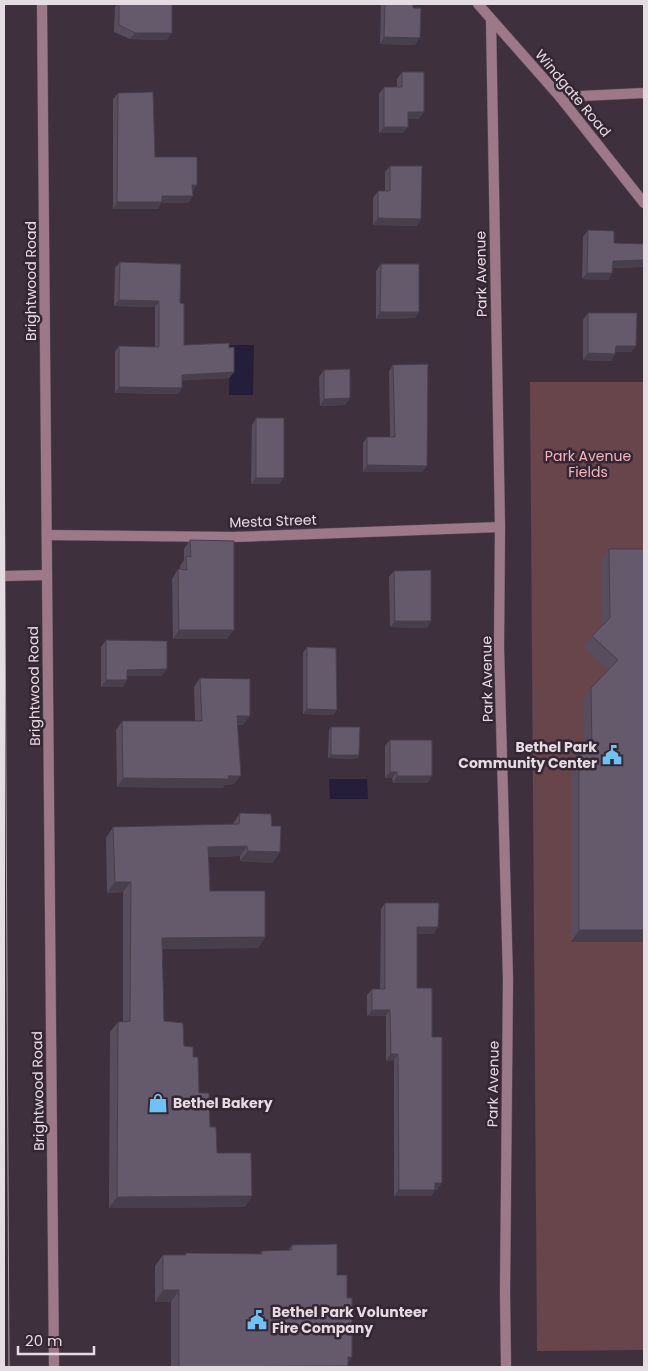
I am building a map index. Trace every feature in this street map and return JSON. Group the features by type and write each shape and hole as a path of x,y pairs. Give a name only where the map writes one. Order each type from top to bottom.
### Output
{"street":[{"name":"Brightwood Road","path":"42,4 54,1367"},
{"name":"Windgate Road","path":"478,4 560,97 644,203"},
{"name":"Park Avenue","path":"491,20 500,527 499,647 508,979 506,1367"},
{"path":"560,97 644,94"},
{"name":"Mesta Street","path":"47,535 233,537 500,527"},
{"path":"4,576 47,575"}],"green space":[{"name":"Park Avenue Fields","path":"530,382 644,382 644,1350 537,1351"}],"shaded area":[{"path":"230,345 254,345 253,395 229,395"},
{"path":"329,779 367,779 368,799 330,799"}],"building":[{"path":"119,4 172,4 172,33 135,33 119,25"},
{"path":"385,4 413,4 413,8 421,8 420,38 384,37"},
{"path":"402,72 424,72 424,112 408,112 408,127 384,127 384,87 402,87"},
{"path":"153,92 155,157 197,157 197,185 192,185 193,196 162,196 162,202 117,202 118,93"},
{"path":"390,166 422,166 421,219 378,218 378,191 390,191"},
{"path":"588,230 614,231 614,243 644,244 644,260 613,261 612,273 587,273"},
{"path":"120,262 181,264 180,303 184,304 184,345 229,343 229,348 234,347 234,372 182,375 182,388 119,387 119,346 159,347 159,301 119,300"},
{"path":"381,264 419,264 419,312 380,312"},
{"path":"588,313 637,313 636,346 616,346 615,354 588,353"},
{"path":"428,364 427,466 367,465 367,437 395,437 393,365"},
{"path":"350,369 350,398 324,399 324,370"},
{"path":"256,418 284,418 284,478 256,478"},
{"path":"190,540 234,541 234,630 179,630 178,569 187,570 186,556 191,557"},
{"name":"Bethel Park Community Center","path":"609,549 644,549 644,930 579,930 579,753 592,753 591,688 618,660 592,636 610,618"},
{"path":"431,570 431,621 395,621 394,571"},
{"path":"106,640 167,641 167,669 127,670 127,680 106,680"},
{"path":"307,647 336,648 337,710 307,709"},
{"path":"200,678 250,679 250,716 237,716 241,776 228,776 229,779 123,778 122,721 202,721"},
{"path":"331,727 360,727 359,755 331,755"},
{"path":"390,740 432,740 432,776 397,776 397,772 390,772"},
{"path":"240,813 271,814 272,826 281,826 280,852 248,851 247,846 208,847 210,891 265,891 265,937 162,938 164,1021 183,1023 184,1046 193,1047 193,1057 198,1057 199,1093 209,1093 210,1127 216,1127 217,1153 251,1153 252,1196 117,1197 118,1022 130,1021 131,882 115,882 113,827 239,824"},
{"path":"385,903 439,903 438,927 417,927 417,988 432,988 432,1037 442,1037 442,1183 435,1183 435,1190 399,1190 398,1054 391,1054 390,1010 372,1010 372,989 385,989"},
{"name":"Bethel Park Volunteer Fire Company","path":"337,1244 337,1275 347,1275 347,1298 352,1298 352,1357 348,1357 348,1366 179,1367 179,1290 163,1290 163,1255 186,1255 186,1253 262,1254 262,1251 292,1250 292,1245"}],"tram line":[{"path":"4,394 9,1367"}],"place":[{"name":"Bethel Park Community Center","path":"612,755"},
{"name":"Bethel Bakery","path":"158,1103"},
{"name":"Bethel Park Volunteer Fire Company","path":"257,1320"}]}
